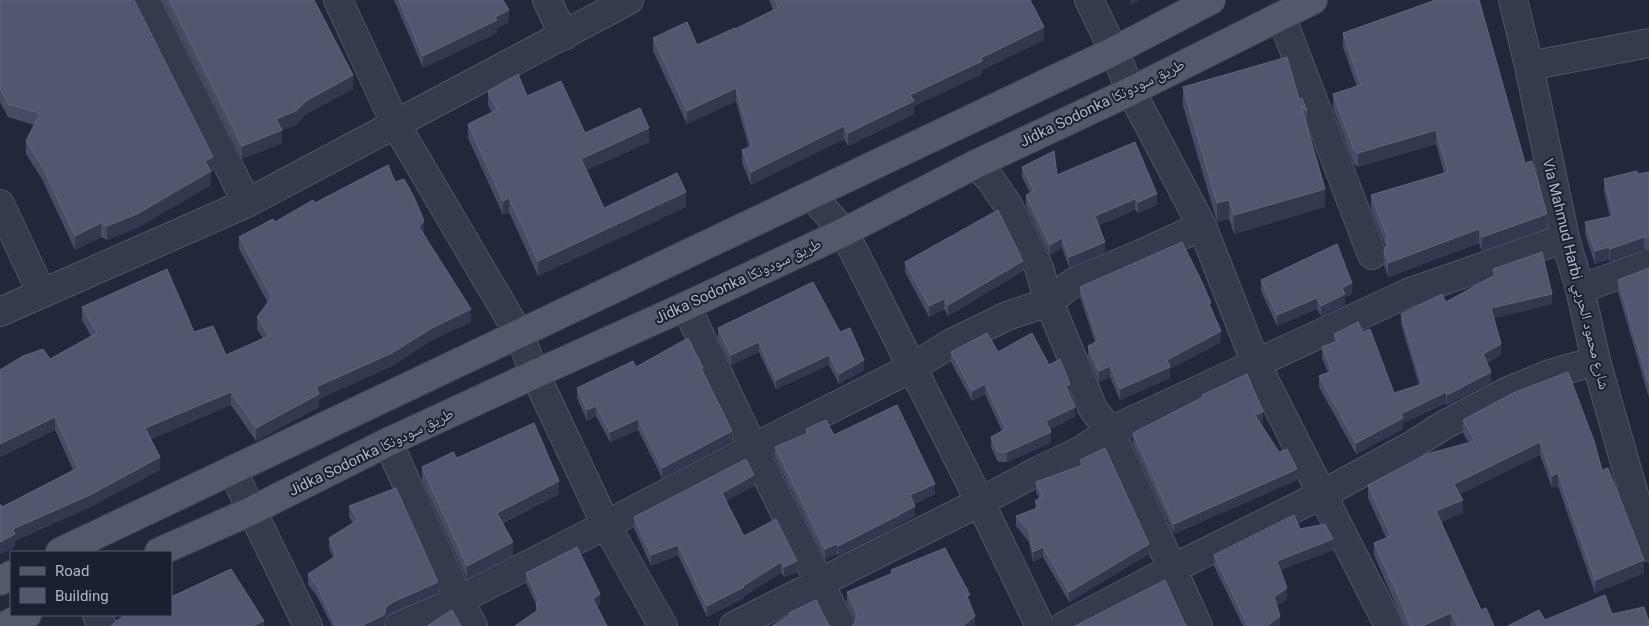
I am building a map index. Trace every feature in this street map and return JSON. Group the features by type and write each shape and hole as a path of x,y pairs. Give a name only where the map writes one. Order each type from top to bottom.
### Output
{"main road":[{"path":"62,551 980,113 1114,51 1211,0"},
{"name":"Jidka Sodonka طريق سودونكا","path":"161,551 251,511 388,442 844,232 976,164 1313,0"},
{"path":"4,626 25,616"}],"street":[{"path":"146,0 247,203"},
{"path":"338,0 395,123 520,334 535,374 606,525 663,626"},
{"path":"547,0 564,36"},
{"path":"0,312 247,203 629,0"},
{"path":"1089,0 1131,90 1202,226 1256,364 1322,494 1383,624"},
{"name":"Via Mahmud Harbi شارع محمود الحربي","path":"1513,0 1529,66 1565,238 1580,289 1596,361 1638,470 1649,547"},
{"path":"1281,16 1372,255"},
{"path":"1529,66 1649,43"},
{"path":"976,164 990,178 1008,205 1039,268 1049,302 1094,409 1110,431 1198,626"},
{"path":"811,195 844,232 980,502 1040,626"},
{"path":"0,204 42,294"},
{"path":"399,626 459,600 606,525 911,368 950,344 1007,316 1049,302 1074,282 1202,226"},
{"path":"734,626 1036,472 1080,452 1110,431 1408,293 1565,238"},
{"path":"1580,289 1649,264"},
{"path":"686,306 753,448 841,626"},
{"path":"1064,626 1172,569 1322,494 1411,446 1444,424 1506,392 1550,374 1596,361"},
{"path":"388,442 459,600 473,626"},
{"path":"232,470 308,626"}],"building":[{"path":"0,0 134,0 213,157 205,161 211,171 137,214 107,226 101,223 75,236 42,166 26,141 40,113 8,104 0,89"},
{"path":"169,0 314,0 353,75 306,101 296,111 276,119 282,130 242,146"},
{"path":"399,0 503,0 509,10 495,17 497,20 423,56"},
{"path":"775,0 1030,0 1044,27 981,58 982,61 910,95 914,101 848,133 844,126 751,172 742,150 752,146 736,88 687,111 653,38 687,22 697,45 778,8"},
{"path":"1436,0 1479,0 1525,163 1532,161 1547,214 1482,237 1479,229 1388,263 1384,251 1387,244 1387,236 1371,195 1448,172 1436,130 1358,153 1354,150 1333,94 1361,85 1343,33"},
{"path":"1287,57 1299,99 1302,98 1307,111 1301,106 1325,189 1234,215 1229,200 1217,203 1183,87"},
{"path":"518,74 527,96 561,81 585,133 640,108 649,128 581,159 604,208 677,173 686,192 538,261 509,198 503,201 468,124 497,110 488,91"},
{"path":"1135,142 1157,194 1138,202 1135,199 1095,216 1105,242 1069,257 1062,238 1050,245 1026,195 1034,191 1022,167 1054,151 1057,175"},
{"path":"388,165 395,182 404,179 424,221 419,227 471,309 432,328 392,353 316,387 319,394 256,428 231,392 145,428 160,457 90,495 13,529 15,534 0,542 0,504 2,507 78,468 55,417 0,444 0,370 23,356 43,349 50,359 97,333 82,307 167,269 194,332 213,326 226,355 269,336 257,317 272,297 239,237 273,219 275,222 313,200 315,203"},
{"path":"1637,171 1637,174 1649,172 1649,237 1610,249 1609,247 1595,251 1585,222 1613,216 1604,179"},
{"path":"998,210 1023,261 948,305 944,299 929,306 905,262"},
{"path":"1182,242 1202,282 1221,331 1167,360 1170,367 1120,389 1110,366 1099,371 1088,346 1098,341 1080,287"},
{"path":"1337,244 1352,283 1342,288 1345,294 1321,306 1317,298 1277,315 1261,280"},
{"path":"1542,252 1552,294 1491,308 1501,344 1483,354 1491,372 1447,395 1446,392 1401,414 1403,418 1356,443 1319,376 1332,371 1322,347 1338,341 1334,334 1358,322 1363,332 1370,329 1394,393 1422,384 1401,314 1442,294 1446,302 1495,275 1493,269"},
{"path":"1649,268 1649,385 1618,280"},
{"path":"813,282 840,332 850,328 864,360 839,374 829,355 776,380 759,342 731,355 718,328"},
{"path":"987,333 998,352 1032,333 1049,365 1060,359 1070,384 1066,386 1075,407 1046,421 1051,432 1007,452 998,452 991,437 1006,429 985,384 972,391 951,352"},
{"path":"688,338 732,431 662,468 638,419 610,432 596,406 587,410 577,388 633,361 636,367"},
{"path":"1568,372 1594,441 1602,470 1608,468 1644,560 1595,580 1558,473 1552,476 1540,442 1454,484 1463,500 1436,511 1481,610 1486,608 1494,626 1458,626 1451,613 1422,626 1410,626 1403,606 1374,543 1391,536 1368,485 1427,454 1475,441 1463,420 1513,393"},
{"path":"1247,374 1263,412 1255,415 1279,452 1287,449 1297,469 1174,524 1133,433 1203,397 1202,395"},
{"path":"897,405 935,484 910,495 915,506 838,546 837,544 825,549 775,447 808,433 806,429 826,420 834,435"},
{"path":"534,423 559,481 497,513 513,542 467,566 422,467 453,452 457,458"},
{"path":"1105,448 1149,544 1069,592 1043,547 1033,552 1029,531 1016,516 1040,507 1035,501 1042,496 1036,482 1083,465 1080,460"},
{"path":"746,459 754,475 722,493 744,536 776,519 797,561 784,567 781,562 744,587 707,606 678,545 651,555 634,517"},
{"path":"396,488 438,582 393,602 386,607 384,615 361,626 336,626 317,586 308,574 336,556 329,538 358,520 349,506"},
{"path":"1294,515 1300,529 1325,524 1333,539 1277,561 1287,588 1274,597 1280,616 1267,626 1248,626 1214,555"},
{"path":"577,547 600,594 593,599 607,626 515,626 538,610 536,603 539,601 526,573"},
{"path":"945,548 970,595 967,596 975,616 963,626 852,626 857,616 847,592 893,573 891,570"},
{"path":"231,569 264,621 252,626 111,626 124,616 172,616 172,597"},
{"path":"1165,580 1187,626 1075,626"},
{"path":"1605,595 1612,614 1644,607 1649,626 1508,626 1539,610 1545,620"},
{"path":"816,600 830,626 772,626 790,615 789,613"},
{"path":"452,610 461,626 427,626"}]}
